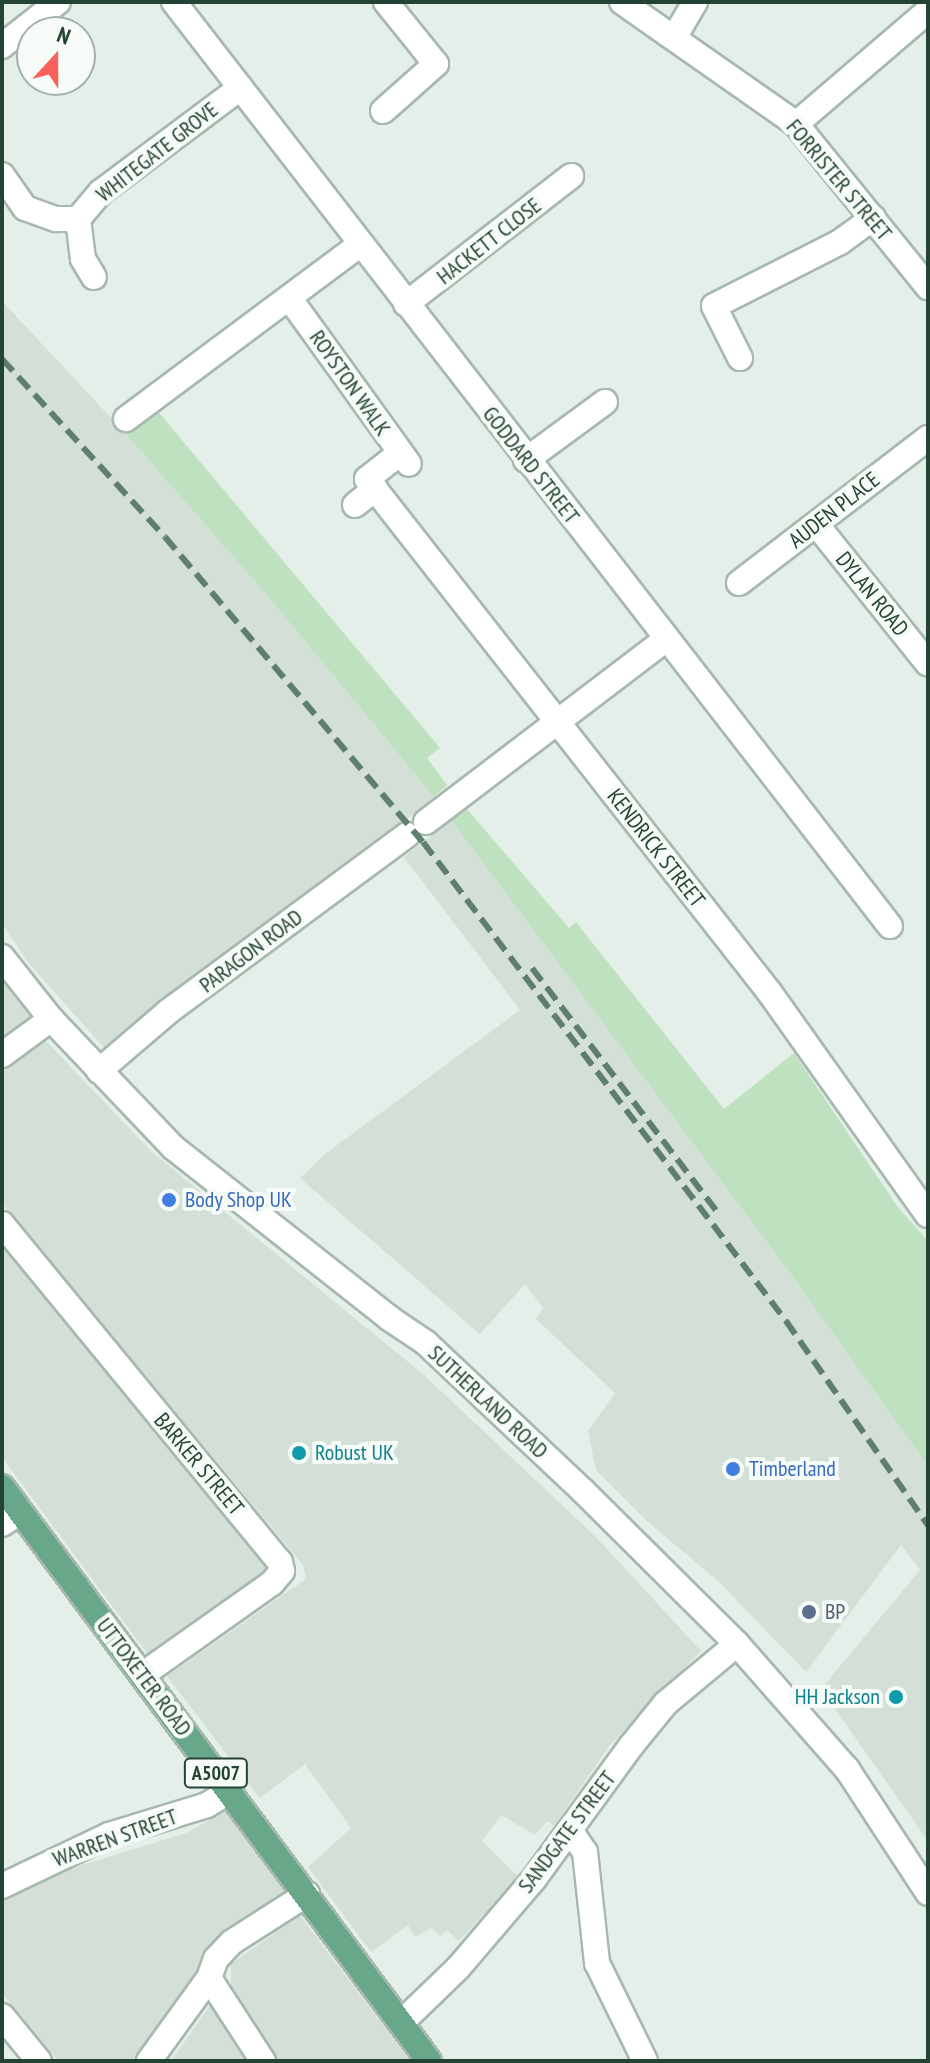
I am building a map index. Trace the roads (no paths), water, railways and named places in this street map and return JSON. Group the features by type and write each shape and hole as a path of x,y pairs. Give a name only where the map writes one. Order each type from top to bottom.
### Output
{"main road":[{"name":"UTTOXETER ROAD","path":"2,1487 11,1518 142,1675 429,2061"}],"street":[{"path":"2,46 58,2"},
{"name":"GODDARD STREET","path":"174,2 890,926"},
{"path":"383,111 436,64 386,2"},
{"name":"FORRISTER STREET","path":"622,2 796,124 928,287"},
{"path":"674,38 695,2"},
{"path":"796,124 928,11"},
{"name":"WHITEGATE GROVE","path":"78,219 101,192 240,88"},
{"path":"2,175 25,208 56,219 78,219 83,259 94,277"},
{"name":"HACKETT CLOSE","path":"406,304 571,176"},
{"path":"740,358 714,306 840,242 873,218"},
{"path":"126,419 140,394 290,299 361,244"},
{"name":"ROYSTON WALK","path":"290,299 405,460 367,479 375,489"},
{"path":"526,460 605,402"},
{"name":"AUDEN PLACE","path":"739,583 928,438"},
{"path":"355,505 375,489"},
{"name":"KENDRICK STREET","path":"375,489 560,721 770,993 928,1215"},
{"name":"DYLAN ROAD","path":"816,524 928,664"},
{"name":"PARAGON ROAD","path":"99,1071 169,1011 666,639"},
{"name":"SUTHERLAND ROAD","path":"2,957 51,1019 174,1148 389,1318 426,1343 564,1472 737,1644 847,1769 928,1893"},
{"path":"2,1055 51,1019"},
{"name":"BARKER STREET","path":"2,1224 280,1562 282,1571 272,1583 142,1675"},
{"name":"SANDGATE STREET","path":"401,2023 458,1968 570,1830 666,1703 737,1644"},
{"name":"WARREN STREET","path":"2,1886 109,1835 207,1805 229,1791"},
{"path":"570,1830 585,1852 597,1963 645,2061"},
{"path":"149,2061 209,1978 216,1959 232,1942 307,1894"},
{"path":"209,1978 263,2061"},
{"path":"2,2016 39,2061"}],"railway":[{"path":"2,359 165,537 423,842 786,1321 928,1525"},
{"path":"532,968 716,1210"}],"place":[{"name":"Body Shop UK","path":"169,1200"},
{"name":"Robust UK","path":"299,1453"},
{"name":"Timberland","path":"733,1469"},
{"name":"BP","path":"809,1612"},
{"name":"HH Jackson","path":"896,1697"}]}
